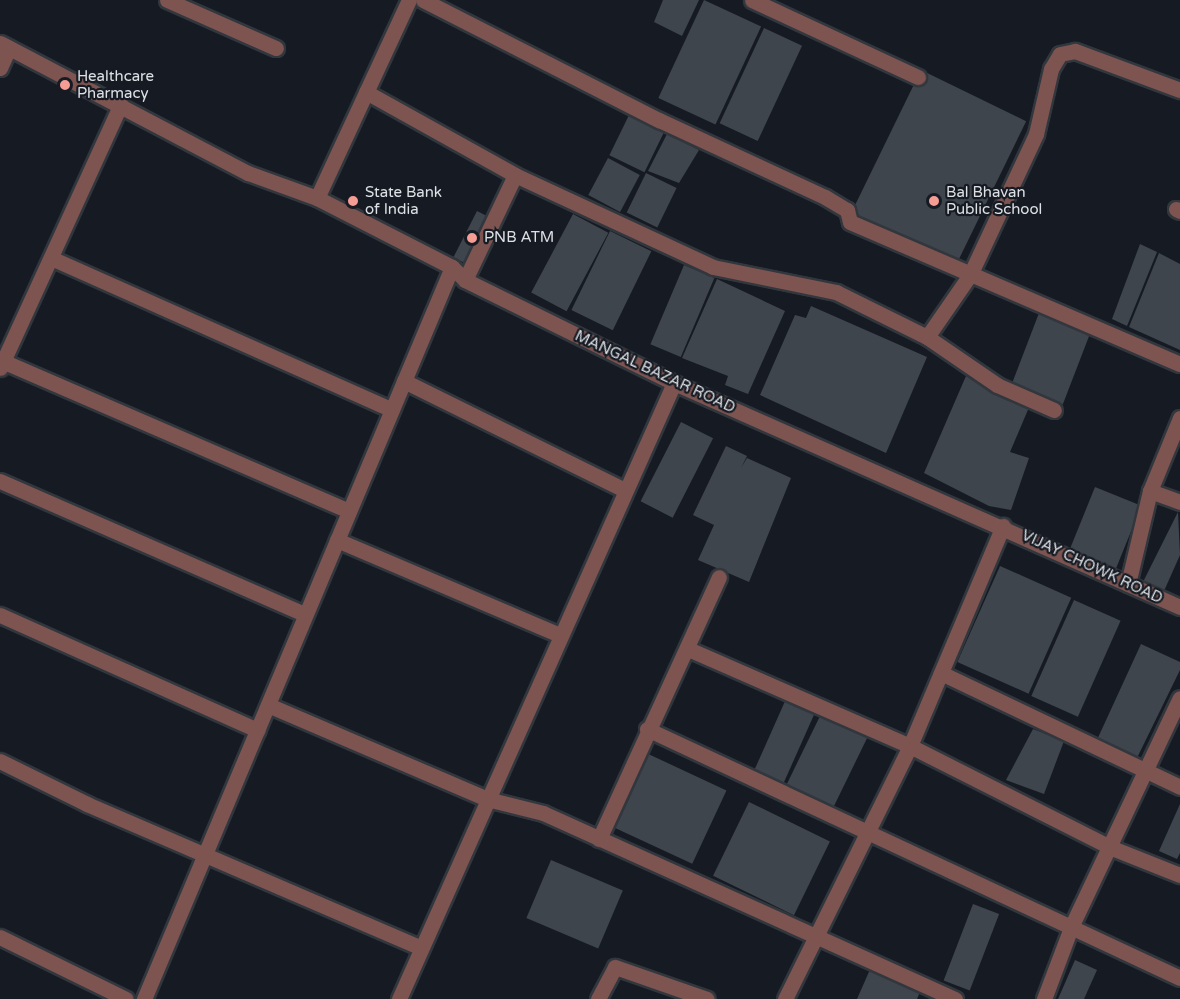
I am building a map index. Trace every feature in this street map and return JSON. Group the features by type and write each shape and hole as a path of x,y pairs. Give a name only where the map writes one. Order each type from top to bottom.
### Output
{"street":[{"path":"167,0 276,48"},
{"path":"317,198 409,0"},
{"path":"423,0 659,120 825,197 847,210 850,222 1180,364"},
{"path":"752,0 918,77"},
{"path":"0,68 5,45"},
{"name":"MANGAL BAZAR ROAD","path":"5,45 121,104 248,173 317,198 452,267 465,280 674,383 1003,526"},
{"path":"927,337 970,274 1036,134 1051,69 1060,54 1075,51 1180,90"},
{"path":"366,92 515,175 712,267 836,292 927,337 997,385 1054,410"},
{"path":"121,104 1,363 349,511"},
{"path":"465,280 515,175"},
{"path":"51,258 392,410"},
{"path":"144,999 452,267"},
{"path":"404,381 625,490"},
{"path":"399,999 674,383"},
{"path":"1128,584 1150,491 1180,418"},
{"path":"0,481 306,614"},
{"path":"1150,491 1180,502"},
{"path":"785,999 815,933 910,746 1003,526"},
{"name":"VIJAY CHOWK ROAD","path":"1003,526 1180,607"},
{"path":"337,540 560,636"},
{"path":"598,839 647,729 688,649 719,577"},
{"path":"0,615 257,730"},
{"path":"688,649 910,746 1112,848 1180,875"},
{"path":"940,674 1180,788"},
{"path":"1044,999 1072,925 1112,848 1144,771 1180,698"},
{"path":"268,705 488,799 515,802 815,933 955,999"},
{"path":"647,729 1072,925 1180,978"},
{"path":"0,761 421,948"},
{"path":"0,937 126,999"},
{"path":"598,999 615,968 707,999"}],"building":[{"path":"663,0 699,0 682,36 654,22"},
{"path":"704,0 761,27 715,125 658,98"},
{"path":"764,28 802,46 758,141 720,123"},
{"path":"921,70 1026,121 956,265 851,214"},
{"path":"630,113 665,130 644,172 609,155"},
{"path":"667,134 699,150 679,183 648,171"},
{"path":"608,158 640,175 620,212 588,195"},
{"path":"646,173 677,188 657,227 627,213"},
{"name":"PNB ATM","path":"477,211 491,218 468,265 453,257"},
{"path":"573,214 608,233 567,311 531,293"},
{"path":"610,231 651,251 613,330 571,310"},
{"path":"1140,244 1157,252 1127,326 1112,319"},
{"path":"1159,253 1180,264 1180,350 1129,327"},
{"path":"684,265 714,278 681,357 650,344"},
{"path":"717,279 785,311 748,394 725,385 728,376 682,358"},
{"path":"811,306 927,357 886,453 760,395 795,315 806,318"},
{"path":"1039,313 1090,333 1063,405 1011,385"},
{"path":"966,376 1030,405 1010,452 1029,458 1011,510 989,506 924,473"},
{"path":"681,422 713,438 673,518 641,501"},
{"path":"726,446 747,456 741,468 747,458 791,478 749,582 698,560 714,525 693,515"},
{"path":"1095,487 1141,506 1115,572 1068,553"},
{"path":"1178,512 1180,555 1164,591 1142,584"},
{"path":"1000,566 1071,598 1029,694 957,662"},
{"path":"1074,600 1121,621 1078,717 1031,696"},
{"path":"1141,644 1180,662 1180,670 1135,762 1096,742"},
{"path":"786,699 815,712 781,788 752,775"},
{"path":"821,714 868,737 833,809 786,786"},
{"path":"1033,729 1064,741 1044,794 1006,780"},
{"path":"644,752 726,790 692,864 610,825"},
{"path":"749,802 830,841 794,915 713,876"},
{"path":"1180,804 1180,853 1177,859 1159,851"},
{"path":"551,860 623,890 598,948 526,918"},
{"path":"973,904 999,914 970,991 944,981"},
{"path":"1075,960 1097,970 1084,999 1058,999"},
{"path":"872,965 922,987 917,999 857,999"}],"place":[{"name":"Healthcare Pharmacy","path":"65,85"},
{"name":"State Bank of India","path":"353,201"},
{"name":"Bal Bhavan Public School","path":"934,201"},
{"name":"PNB ATM","path":"472,238"}]}
